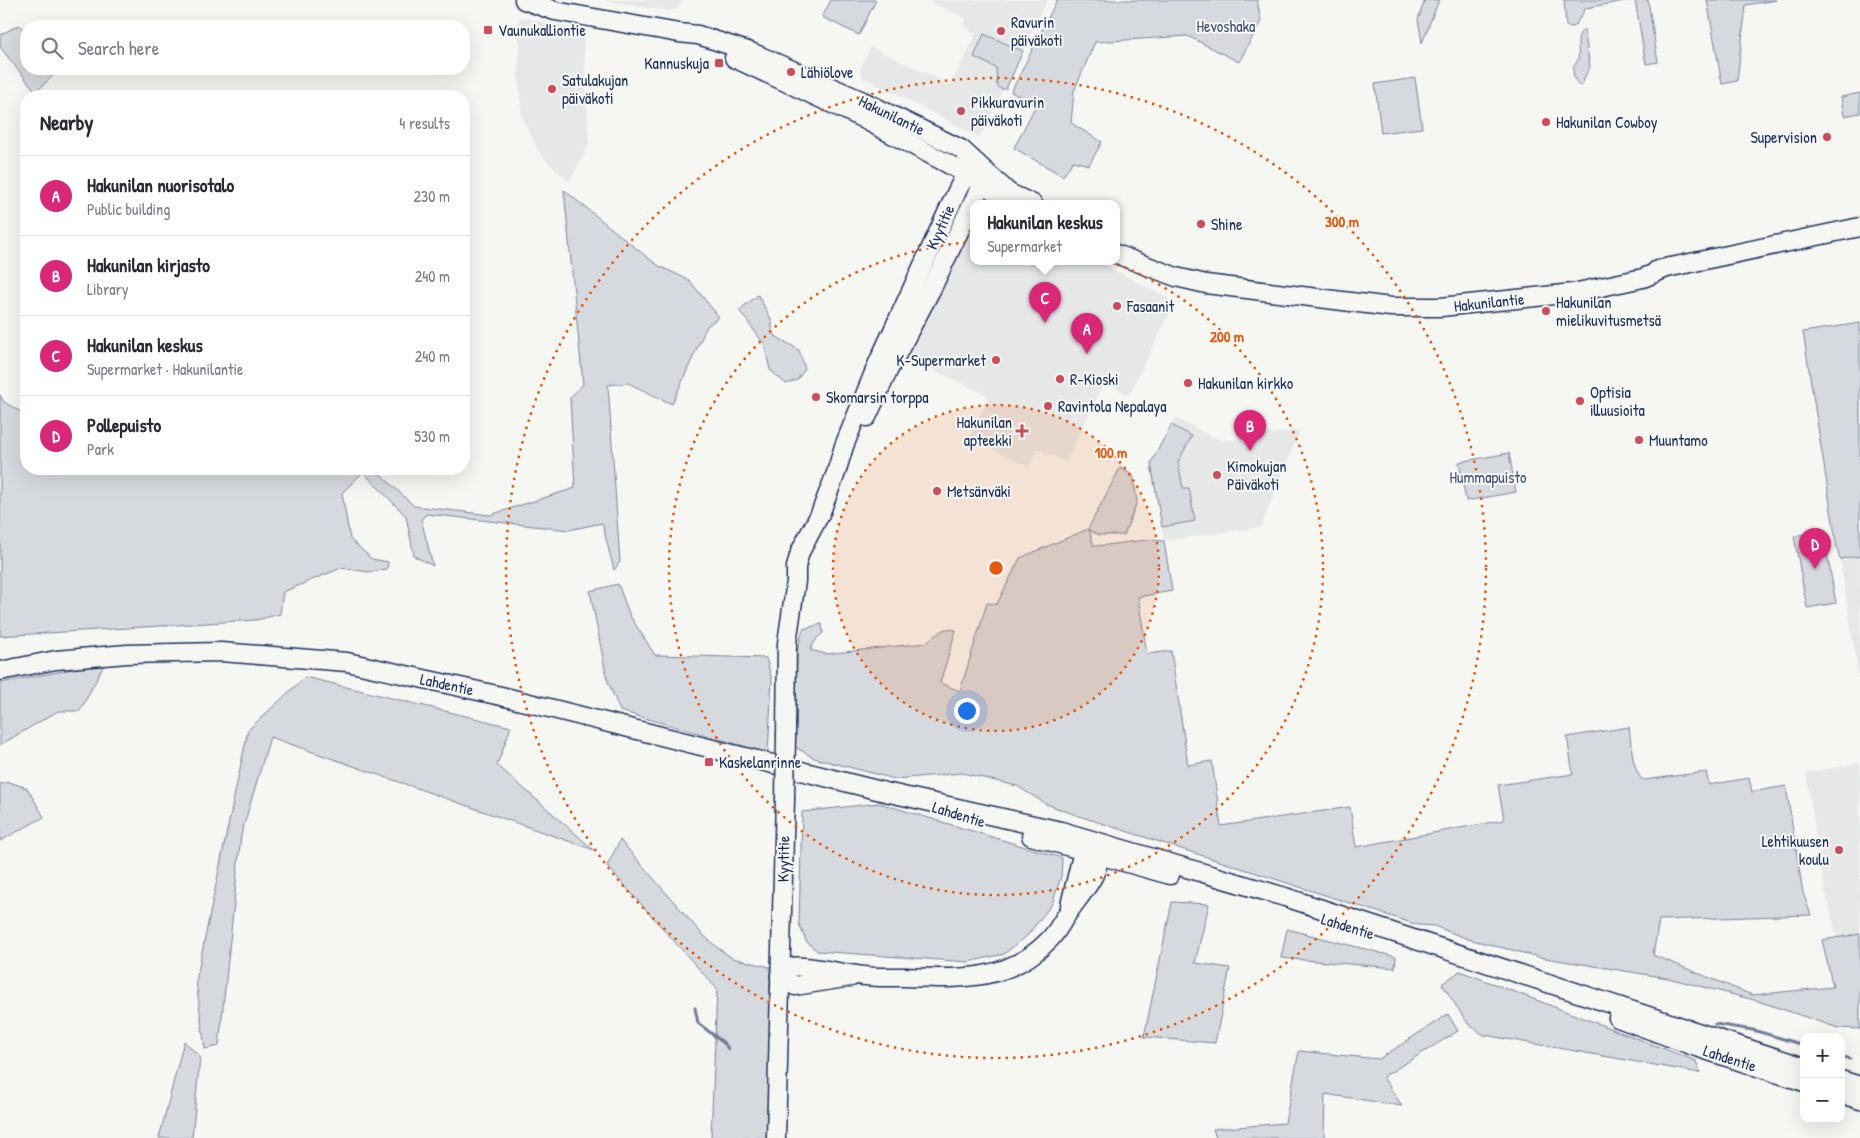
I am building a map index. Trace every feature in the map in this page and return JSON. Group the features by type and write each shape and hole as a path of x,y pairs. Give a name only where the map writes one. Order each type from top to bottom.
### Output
{"main road":[{"name":"Hakunilantie","path":"524,0 555,11 698,35 751,52 838,89 961,149 971,169 1025,200"},
{"path":"971,169 981,184 1011,200"},
{"name":"Kyytitie","path":"776,1138 788,644 796,582 804,570 813,547 820,514 836,474 844,446 878,363 971,169"},
{"name":"Kyytitie","path":"973,200 981,184"},
{"name":"Kyytitie","path":"836,474 853,448 889,369 933,286 970,207"},
{"name":"Hakunilantie","path":"1120,256 1176,277 1206,284 1371,306 1394,307 1572,288 1860,227"},
{"name":"Hakunilantie","path":"1120,247 1179,269 1371,306"},
{"name":"Lahdentie","path":"0,671 56,660 169,652 220,652 347,662 502,696 885,792 1061,831 1093,850 1416,946 1628,1021 1696,1048 1800,1081"},
{"path":"780,976 795,986 857,976 968,977 986,976 1004,971 1036,953 1049,940 1068,911 1093,850"},
{"name":"Lahdentie","path":"1093,850 1348,917 1800,1066"},
{"path":"1845,1081 1860,1086"},
{"path":"1845,1095 1860,1100"}],"shaded area":[{"path":"601,0 683,0 678,8 669,11"},
{"name":"Pikkuravurin päiväkoti","path":"926,0 1047,0 980,137 862,77 860,68 871,47 951,85 976,34 963,27 967,19"},
{"name":"Satulakujan päiväkoti","path":"520,17 583,31 589,145 569,182 540,154 522,118 518,75 520,45 517,26"},
{"path":"970,230 970,265 1105,265 1175,302 1129,395 1104,382 1066,462 1038,449 1029,467 969,438 989,396 908,358"},
{"path":"1175,418 1222,441 1300,430 1261,527 1164,541 1150,468"},
{"path":"1860,556 1860,686 1840,559"},
{"name":"Lehtikuusen koulu","path":"1860,763 1860,934 1837,938 1824,886 1806,773"}],"green space":[{"path":"831,0 876,0 859,35 822,17"},
{"name":"Hevoshaka","path":"1057,0 1257,0 1261,21 1239,62 1188,36 1095,42 1074,91 1071,123 1102,142 1089,165 1073,161 1063,176 1014,148 1036,105 1011,92"},
{"path":"1425,0 1439,0 1422,43 1418,19"},
{"path":"1564,0 1630,0 1586,8 1574,27 1566,26"},
{"path":"1635,0 1648,0 1658,62 1646,64"},
{"path":"1707,0 1776,0 1746,5 1737,81 1722,84"},
{"path":"20,26 20,72 0,47 0,35"},
{"path":"1584,29 1590,67 1582,85 1578,85 1573,69 1578,59 1579,36"},
{"path":"984,34 1023,51 1006,89 1001,89 997,86 996,68 974,57"},
{"path":"22,75 54,75 38,90 34,90"},
{"path":"1415,78 1422,128 1381,133 1375,84"},
{"path":"1860,93 1860,113 1844,116 1841,97"},
{"path":"564,190 659,266 689,280 719,317 707,326 672,404 628,383 608,385 620,562 614,570 602,523 569,530 427,514 421,519 433,566 414,556 406,516 366,475 381,475 414,506 490,515 575,488 570,398 583,384"},
{"path":"758,295 772,321 772,334 799,350 805,369 797,380 786,384 770,370 764,344 739,310"},
{"path":"1860,323 1860,556 1840,559 1803,332"},
{"path":"0,395 4,402 20,411 20,475 360,475 342,493 350,539 372,559 388,562 387,569 369,572 341,568 283,592 280,614 256,620 0,636"},
{"path":"1171,425 1192,436 1178,462 1183,488 1189,488 1195,521 1162,527 1151,463"},
{"name":"Hummapuisto","path":"1509,453 1516,492 1466,501 1459,462"},
{"path":"1120,468 1133,475 1137,502 1124,535 1099,535 1089,530 1094,546 1147,540 1164,541 1172,591 1138,597 1147,654 1171,651 1188,765 1212,761 1221,826 1350,807 1356,847 1504,820 1498,785 1573,774 1567,737 1629,727 1635,764 1640,777 1644,780 1706,772 1709,785 1749,778 1752,792 1786,786 1803,893 1811,915 1659,920 1653,955 1752,995 1833,987 1822,940 1860,934 1860,1029 1838,1028 1758,1001 1668,978 1539,957 1468,939 1434,926 1418,925 1079,816 1046,804 1017,786 962,773 895,779 814,758 795,747 797,651 803,629 822,624 823,633 817,638 810,650 826,654 925,643 944,629 956,630 940,683 960,691 987,603 997,604 1020,558 1088,529"},
{"path":"1823,531 1836,603 1807,608 1794,536"},
{"path":"618,584 630,616 655,655 766,658 772,680 768,753 620,711 607,679 590,591"},
{"path":"105,663 80,711 58,711 0,745 0,683"},
{"path":"305,677 511,727 497,765 594,850 270,737 241,835 219,1046 205,1049 196,981 248,730"},
{"path":"9,782 27,788 44,817 0,841 0,784"},
{"path":"879,803 1062,858 1061,877 1052,904 1027,936 1004,954 968,962 817,951 806,941 799,924 802,812"},
{"path":"620,840 701,933 718,948 732,958 770,967 769,1113 766,1138 711,1138 717,989 607,866"},
{"path":"1172,902 1209,904 1195,963 1230,968 1215,1043 1144,1037"},
{"path":"1287,929 1396,957 1395,968 1281,958"},
{"path":"1460,971 1696,1061 1700,1073 1484,1035 1468,1024 1442,984"},
{"path":"1448,1014 1458,1031 1383,1077 1402,1106 1325,1094 1324,1138 1216,1138 1213,1129 1285,1123 1299,1051 1379,1059"},
{"path":"184,1041 200,1057 192,1138 159,1138"}],"waterway":[{"path":"695,1008 698,1023 725,1044 728,1049"},
{"path":"1715,1024 1753,1030 1800,1044"},
{"path":"1845,1057 1850,1059"}],"place":[{"name":"Vaunukalliontie","path":"488,30"},
{"name":"Ravurin päiväkoti","path":"1001,31"},
{"name":"Kannuskuja","path":"719,63"},
{"name":"Lähiölove","path":"791,72"},
{"name":"Satulakujan päiväkoti","path":"552,89"},
{"name":"Pikkuravurin päiväkoti","path":"961,111"},
{"name":"Hakunilan Cowboy","path":"1546,122"},
{"name":"Supervision","path":"1827,137"},
{"name":"Shine","path":"1201,224"},
{"name":"Fasaanit","path":"1117,306"},
{"name":"Hakunilan mielikuvitusmetsä","path":"1546,311"},
{"name":"Hakunilan keskus","path":"1045,323"},
{"name":"Hakunilan nuorisotalo","path":"1087,354"},
{"name":"K-Supermarket","path":"996,360"},
{"name":"R-Kioski","path":"1060,379"},
{"name":"Hakunilan kirkko","path":"1188,383"},
{"name":"Skomarsin torppa","path":"816,397"},
{"name":"Optisia illuusioita","path":"1580,401"},
{"name":"Ravintola Nepalaya","path":"1048,406"},
{"name":"Hakunilan apteekki","path":"1022,431"},
{"name":"Muuntamo","path":"1639,440"},
{"name":"Hakunilan kirjasto","path":"1250,451"},
{"name":"Kimokujan Päiväkoti","path":"1217,475"},
{"name":"Metsänväki","path":"937,491"},
{"name":"Pollepuisto","path":"1815,569"},
{"name":"Kaskelanrinne","path":"709,762"},
{"name":"Lehtikuusen koulu","path":"1839,850"}]}
